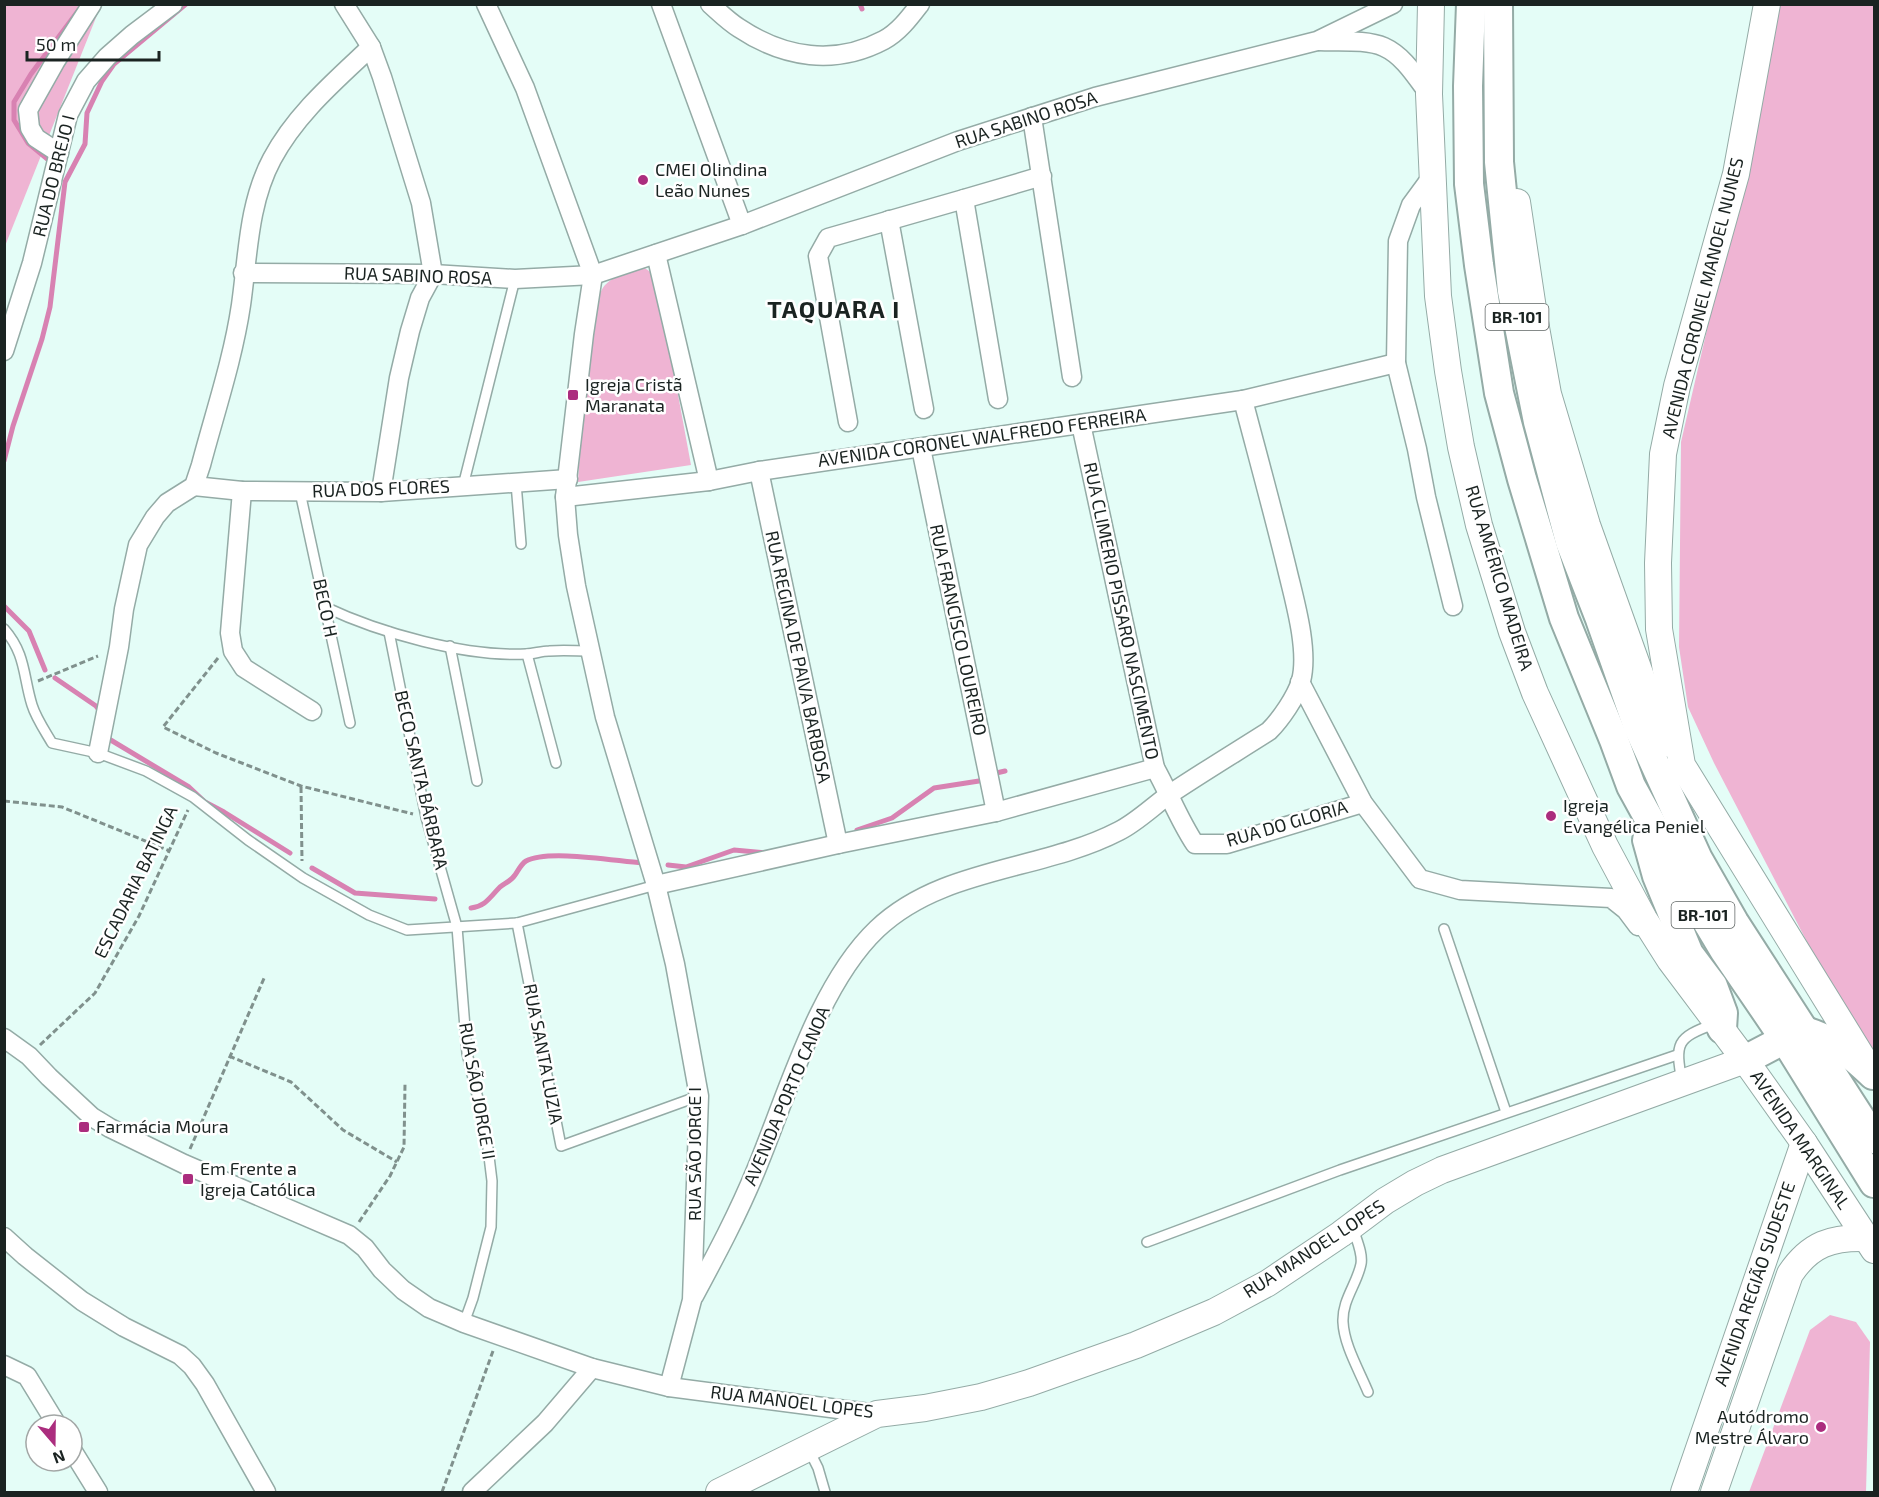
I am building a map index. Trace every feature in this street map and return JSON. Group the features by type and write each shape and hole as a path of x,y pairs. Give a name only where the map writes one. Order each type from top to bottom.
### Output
{"main road":[{"name":"BR-101","path":"1471,4 1468,86 1469,184 1499,393 1564,618 1631,786 1724,950 1875,1139"},
{"name":"BR-101","path":"1498,4 1499,162 1512,291 1538,422 1570,542 1638,727 1698,859 1875,1183"},
{"path":"1631,786 1657,876 1689,954 1713,987 1723,1013 1718,1024"},
{"path":"1745,1060 1793,1034 1827,1038 1840,1046 1874,1077"}],"street":[{"path":"59,153 36,138 30,128 27,110 92,4"},
{"name":"RUA DO BREJO I","path":"4,351 32,263 68,115 86,81 107,57 132,34 173,4"},
{"path":"344,4 371,47 413,172 434,274 420,298 410,331 399,378 381,492"},
{"path":"486,4 525,88 593,274"},
{"path":"661,4 742,225"},
{"path":"710,4 738,28 761,40 799,55 831,57 885,40 903,25 920,4"},
{"name":"RUA SABINO ROSA","path":"243,273 434,274 515,279 593,274 742,225 958,141 1032,117 1095,97 1317,41 1393,4"},
{"name":"RUA AMÉRICO MADEIRA","path":"1431,4 1429,94 1438,296 1459,436 1479,525 1512,632 1536,693 1605,846 1644,919 1670,960 1745,1060"},
{"path":"1512,4 1508,108 1517,209 1548,394 1587,525 1648,696 1682,765"},
{"name":"AVENIDA CORONEL MANOEL NUNES","path":"1767,4 1736,174 1677,386 1663,454 1659,536 1659,629 1682,765 1874,1077"},
{"name":"RUA SABINO ROSA","path":"1317,41 1383,47 1400,58 1429,94"},
{"path":"98,753 138,545 155,517 167,503 194,486 217,406 236,331 248,233 260,186 272,159 291,128 318,97 371,47"},
{"path":"1032,117 1072,377"},
{"path":"1433,175 1411,205 1398,241 1396,363 1453,606"},
{"path":"848,422 818,256 828,238 1042,176"},
{"path":"964,199 976,258 998,399"},
{"path":"890,220 924,409"},
{"path":"656,254 709,481"},
{"name":"RUA SÃO JORGE I","path":"593,274 565,497 568,535 605,717 656,885 675,964 699,1096 692,1300 669,1387"},
{"name":"AVENIDA CORONEL WALFREDO FERREIRA","path":"565,497 709,481 759,471 1243,400 1396,363"},
{"path":"1243,400 1297,610 1301,641 1300,682 1363,803 1420,879 1460,890 1611,898 1618,902 1634,920 1689,1001 1701,1013 1718,1024"},
{"name":"RUA CLIMERIO PISSARO NASCIMENTO","path":"1081,424 1155,768 1170,794"},
{"name":"RUA FRANCISCO LOUREIRO","path":"921,448 996,812"},
{"name":"RUA REGINA DE PAIVA BARBOSA","path":"759,471 838,844"},
{"name":"RUA DOS FLORES","path":"194,486 242,491 381,492 568,479"},
{"path":"242,491 231,642 236,658 244,668 312,711"},
{"name":"AVENIDA PORTO CANOA","path":"692,1300 740,1209 814,1026 847,965 877,929 908,906 940,889 1065,852 1119,831 1170,794 1269,730 1280,719 1300,682"},
{"path":"656,885 838,844 996,812 1155,768"},
{"name":"RUA DO GLORIA","path":"1170,794 1183,826 1195,844 1227,844 1363,803"},
{"name":"RUA MANOEL LOPES","path":"4,1038 29,1056 92,1117 183,1164 350,1235 403,1290 429,1308 464,1323 592,1368 669,1387 877,1414 925,1408 981,1396 1029,1383 1136,1345 1214,1312 1268,1283 1353,1226 1385,1201 1442,1170 1745,1060"},
{"name":"AVENIDA MARGINAL","path":"1745,1060 1870,1244"},
{"name":"AVENIDA REGIÃO SUDESTE","path":"1684,1492 1803,1143"},
{"path":"4,1237 82,1301 124,1327 180,1355 192,1366 205,1384 266,1492"},
{"name":"AVENIDA REGIÃO SUDESTE","path":"1714,1492 1790,1274 1806,1255 1819,1246 1836,1239 1870,1244"},
{"path":"4,1365 27,1376 50,1413"},
{"path":"472,1492 545,1423 592,1368"},
{"path":"719,1492 877,1414"},
{"path":"84,1469 98,1492"}],"lane":[{"path":"463,486 515,279"},
{"path":"516,483 521,544"},
{"name":"BECO H","path":"300,492 350,723"},
{"path":"325,607 356,622 389,632 487,653 591,651"},
{"path":"4,629 16,643 32,706 52,743 98,753 146,771 193,797 248,840 303,878 369,915 407,930 517,923 656,885"},
{"name":"BECO SANTA BÁRBARA","path":"389,632 426,817 457,927"},
{"path":"450,646 477,781"},
{"path":"527,654 556,763"},
{"name":"RUA SANTA LUZIA","path":"517,923 561,1146 699,1096"},
{"name":"RUA SÃO JORGE II","path":"457,927 467,1053 486,1132 492,1180 491,1227 473,1298 464,1323"},
{"path":"1444,929 1506,1112"},
{"path":"1682,1084 1677,1055 1679,1045 1683,1039 1718,1024"},
{"path":"1148,1242 1340,1170 1677,1055"},
{"path":"1353,1226 1361,1255 1361,1264 1346,1300 1343,1320 1346,1338 1368,1392"},
{"path":"808,1448 818,1468 825,1492"}],"path":[{"path":"231,642 164,727 216,753 301,786 426,817"},
{"path":"28,686 119,647"},
{"path":"301,786 303,878"},
{"name":"ESCADARIA BATINGA","path":"29,1056 95,993 139,916 193,797"},
{"path":"4,801 62,807 170,851"},
{"path":"183,1164 265,976"},
{"path":"229,1056 291,1082 343,1130 397,1162"},
{"path":"350,1235 390,1176 404,1147 405,1084"},
{"path":"442,1492 497,1341"}],"shaded area":[{"path":"5,5 101,5 5,246"},
{"path":"1780,5 1874,5 1874,1061 1845,1015 1714,763 1688,707 1679,647 1681,442"},
{"path":"642,266 656,276 691,465 578,482 589,348 599,298 609,281 622,273"},
{"name":"Autódromo Mestre Álvaro","path":"1830,1315 1856,1322 1870,1342 1866,1492 1749,1492 1810,1330"}],"waterway":[{"path":"4,461 50,307 65,182 85,144 87,113 102,81 114,64 186,4"},
{"path":"860,4 862,9"},
{"path":"51,162 28,143 14,120 14,102 31,74 78,11"},
{"path":"4,606 29,631 45,670"},
{"path":"55,678 96,706 99,715"},
{"path":"104,736 189,787 205,802 290,853"},
{"path":"992,774 1005,771"},
{"path":"857,830 892,818 934,788 979,781"},
{"path":"668,865 686,867 734,850 766,853"},
{"path":"471,908 490,898 513,877 524,862 536,858 565,856 642,863"},
{"path":"312,868 355,893 435,899"}],"place":[{"name":"CMEI Olindina Leão Nunes","path":"643,180"},
{"name":"Igreja Cristã Maranata","path":"573,395"},
{"name":"Igreja Evangélica Peniel","path":"1551,816"},
{"name":"Farmácia Moura","path":"84,1127"},
{"name":"Em Frente a Igreja Católica","path":"188,1179"},
{"name":"Autódromo Mestre Álvaro","path":"1821,1427"}],"district":[{"name":"TAQUARA I","path":"834,310"}]}
